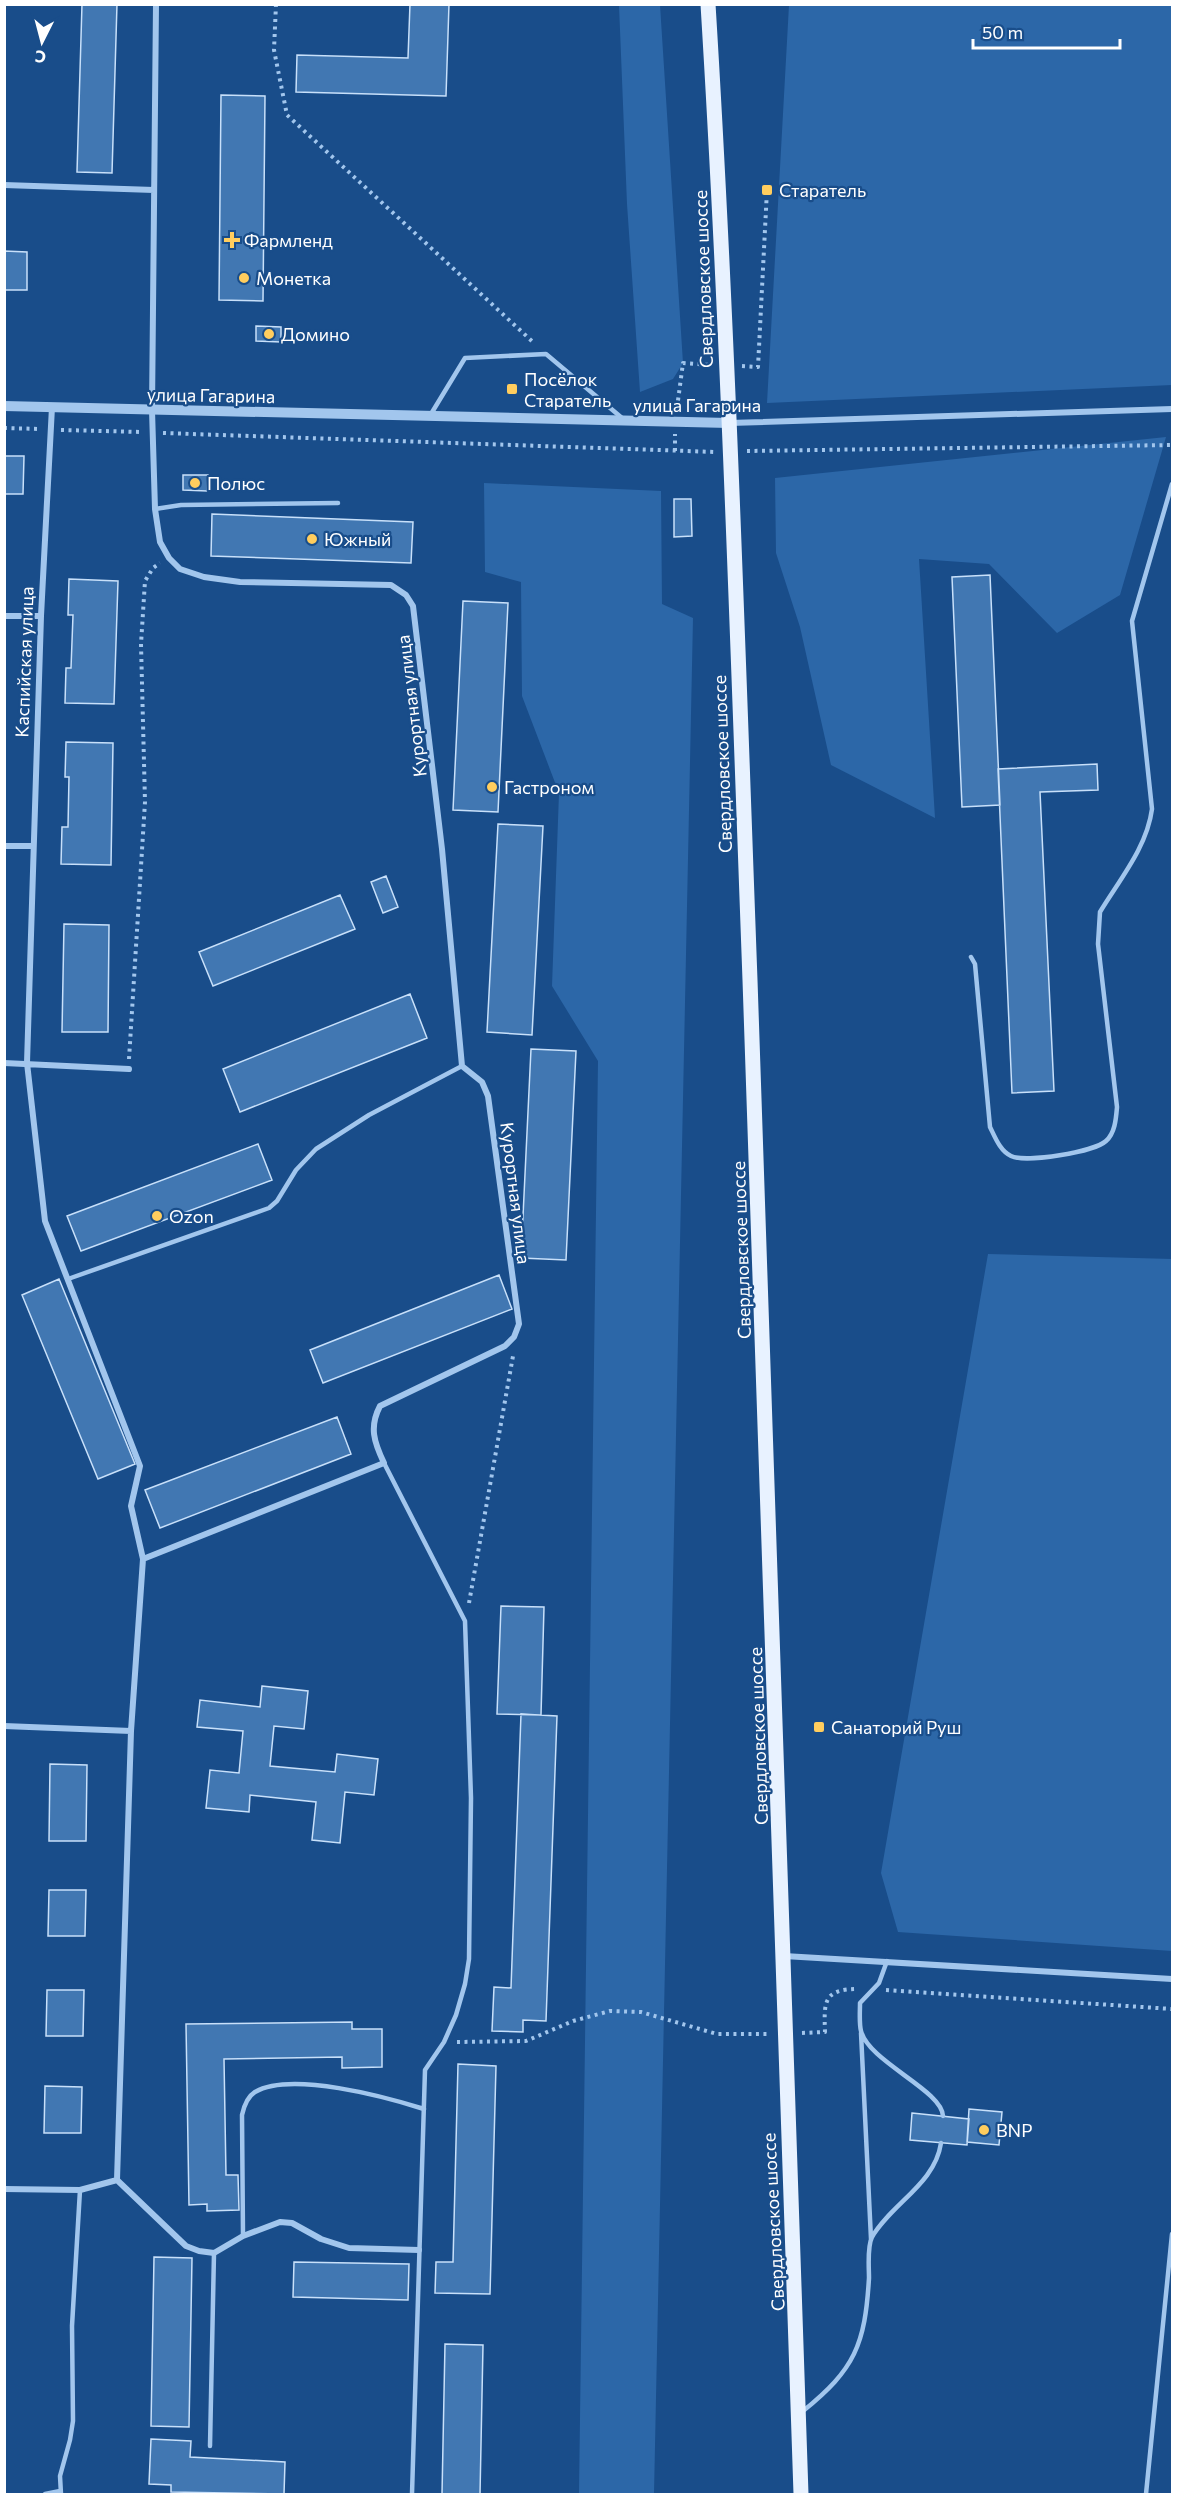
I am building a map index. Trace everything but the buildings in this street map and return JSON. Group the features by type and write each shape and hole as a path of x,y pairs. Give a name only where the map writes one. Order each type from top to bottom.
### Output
{"main road":[{"name":"Свердловское шоссе","path":"708,4 729,423 778,1725 782,1956 801,2494"}],"street":[{"path":"156,4 152,410 155,509 160,542 169,558"},
{"path":"4,185 154,190"},
{"name":"улица Гагарина","path":"4,406 729,423 1173,409"},
{"name":"Каспийская улица","path":"52,407 32,846 27,1063 45,1221 140,1466 131,1506 143,1559 131,1731 117,2180"},
{"name":"Курортная улица","path":"169,558 180,569 204,577 240,582 391,585 406,595 413,606 426,692 462,1066 482,1083 488,1096 519,1324"},
{"path":"4,616 41,616"},
{"path":"4,846 32,846"},
{"path":"4,1063 129,1069"},
{"path":"143,1559 384,1463 373,1440 374,1418 380,1406 505,1346 514,1336 519,1324"},
{"path":"4,1726 131,1731"},
{"path":"782,1956 1173,1979"},
{"path":"4,2189 80,2190 117,2180 186,2246 199,2251 214,2253 243,2236 269,2225 292,2223 321,2238 349,2248 419,2250"}],"lane":[{"path":"430,416 465,358 546,354 626,421"},
{"path":"971,957 975,964 990,1127 1000,1147 1010,1156 1023,1159 1093,1149 1107,1141 1116,1124 1117,1107 1098,944 1098,925 1100,912 1143,841 1150,825 1152,809 1132,621 1173,484"},
{"path":"155,509 181,505 338,503"},
{"path":"68,1279 269,1208 277,1201 296,1170 316,1149 369,1115 462,1066"},
{"path":"384,1463 465,1621 471,1798 469,1959 462,1994 444,2042 425,2070 412,2494"},
{"path":"799,2415 833,2385 855,2356 865,2311 871,2239 860,2003 883,1977 887,1961"},
{"path":"861,2032 882,2058 937,2100 943,2116"},
{"path":"243,2236 242,2115 245,2103 254,2092 273,2086 345,2089 384,2096 424,2109"},
{"path":"871,2239 926,2176 939,2158 941,2143"},
{"path":"45,2494 61,2493 60,2476 73,2421 72,2326 80,2190"},
{"path":"1146,2494 1173,2234"},
{"path":"210,2446 214,2253"}],"path":[{"path":"276,4 274,50 287,115 546,354"},
{"path":"4,428 730,452 1173,445"},
{"path":"129,1069 145,802 141,644 145,581 153,568 169,558"},
{"path":"465,1621 519,1324"},
{"path":"444,2042 500,2044 526,2041 573,2021 610,2012 640,2012 717,2034 825,2032 824,2007 830,1995 839,1989 874,1989 1173,2009"}],"shaded area":[{"path":"619,5 660,5 683,363 673,379 640,392 627,204"},
{"path":"789,5 1172,5 1172,385 767,403"},
{"path":"1166,437 1120,595 1057,633 989,564 919,559 935,818 831,765 800,627 776,553 775,478"},
{"path":"484,483 661,491 662,604 693,618 654,2494 579,2494 598,1061 552,986 559,793 522,696 521,582 485,572"},
{"path":"988,1254 1172,1259 1172,1951 898,1932 881,1873"}],"place":[{"name":"Старатель","path":"767,190"},
{"name":"Фармленд","path":"232,240"},
{"name":"Монетка","path":"244,278"},
{"name":"Домино","path":"269,334"},
{"name":"Посёлок Старатель","path":"512,389"},
{"name":"Полюс","path":"195,483"},
{"name":"Южный","path":"312,539"},
{"name":"Гастроном","path":"492,787"},
{"name":"Ozon","path":"157,1216"},
{"name":"Санаторий Руш","path":"819,1727"},
{"name":"BNP","path":"984,2130"}]}
